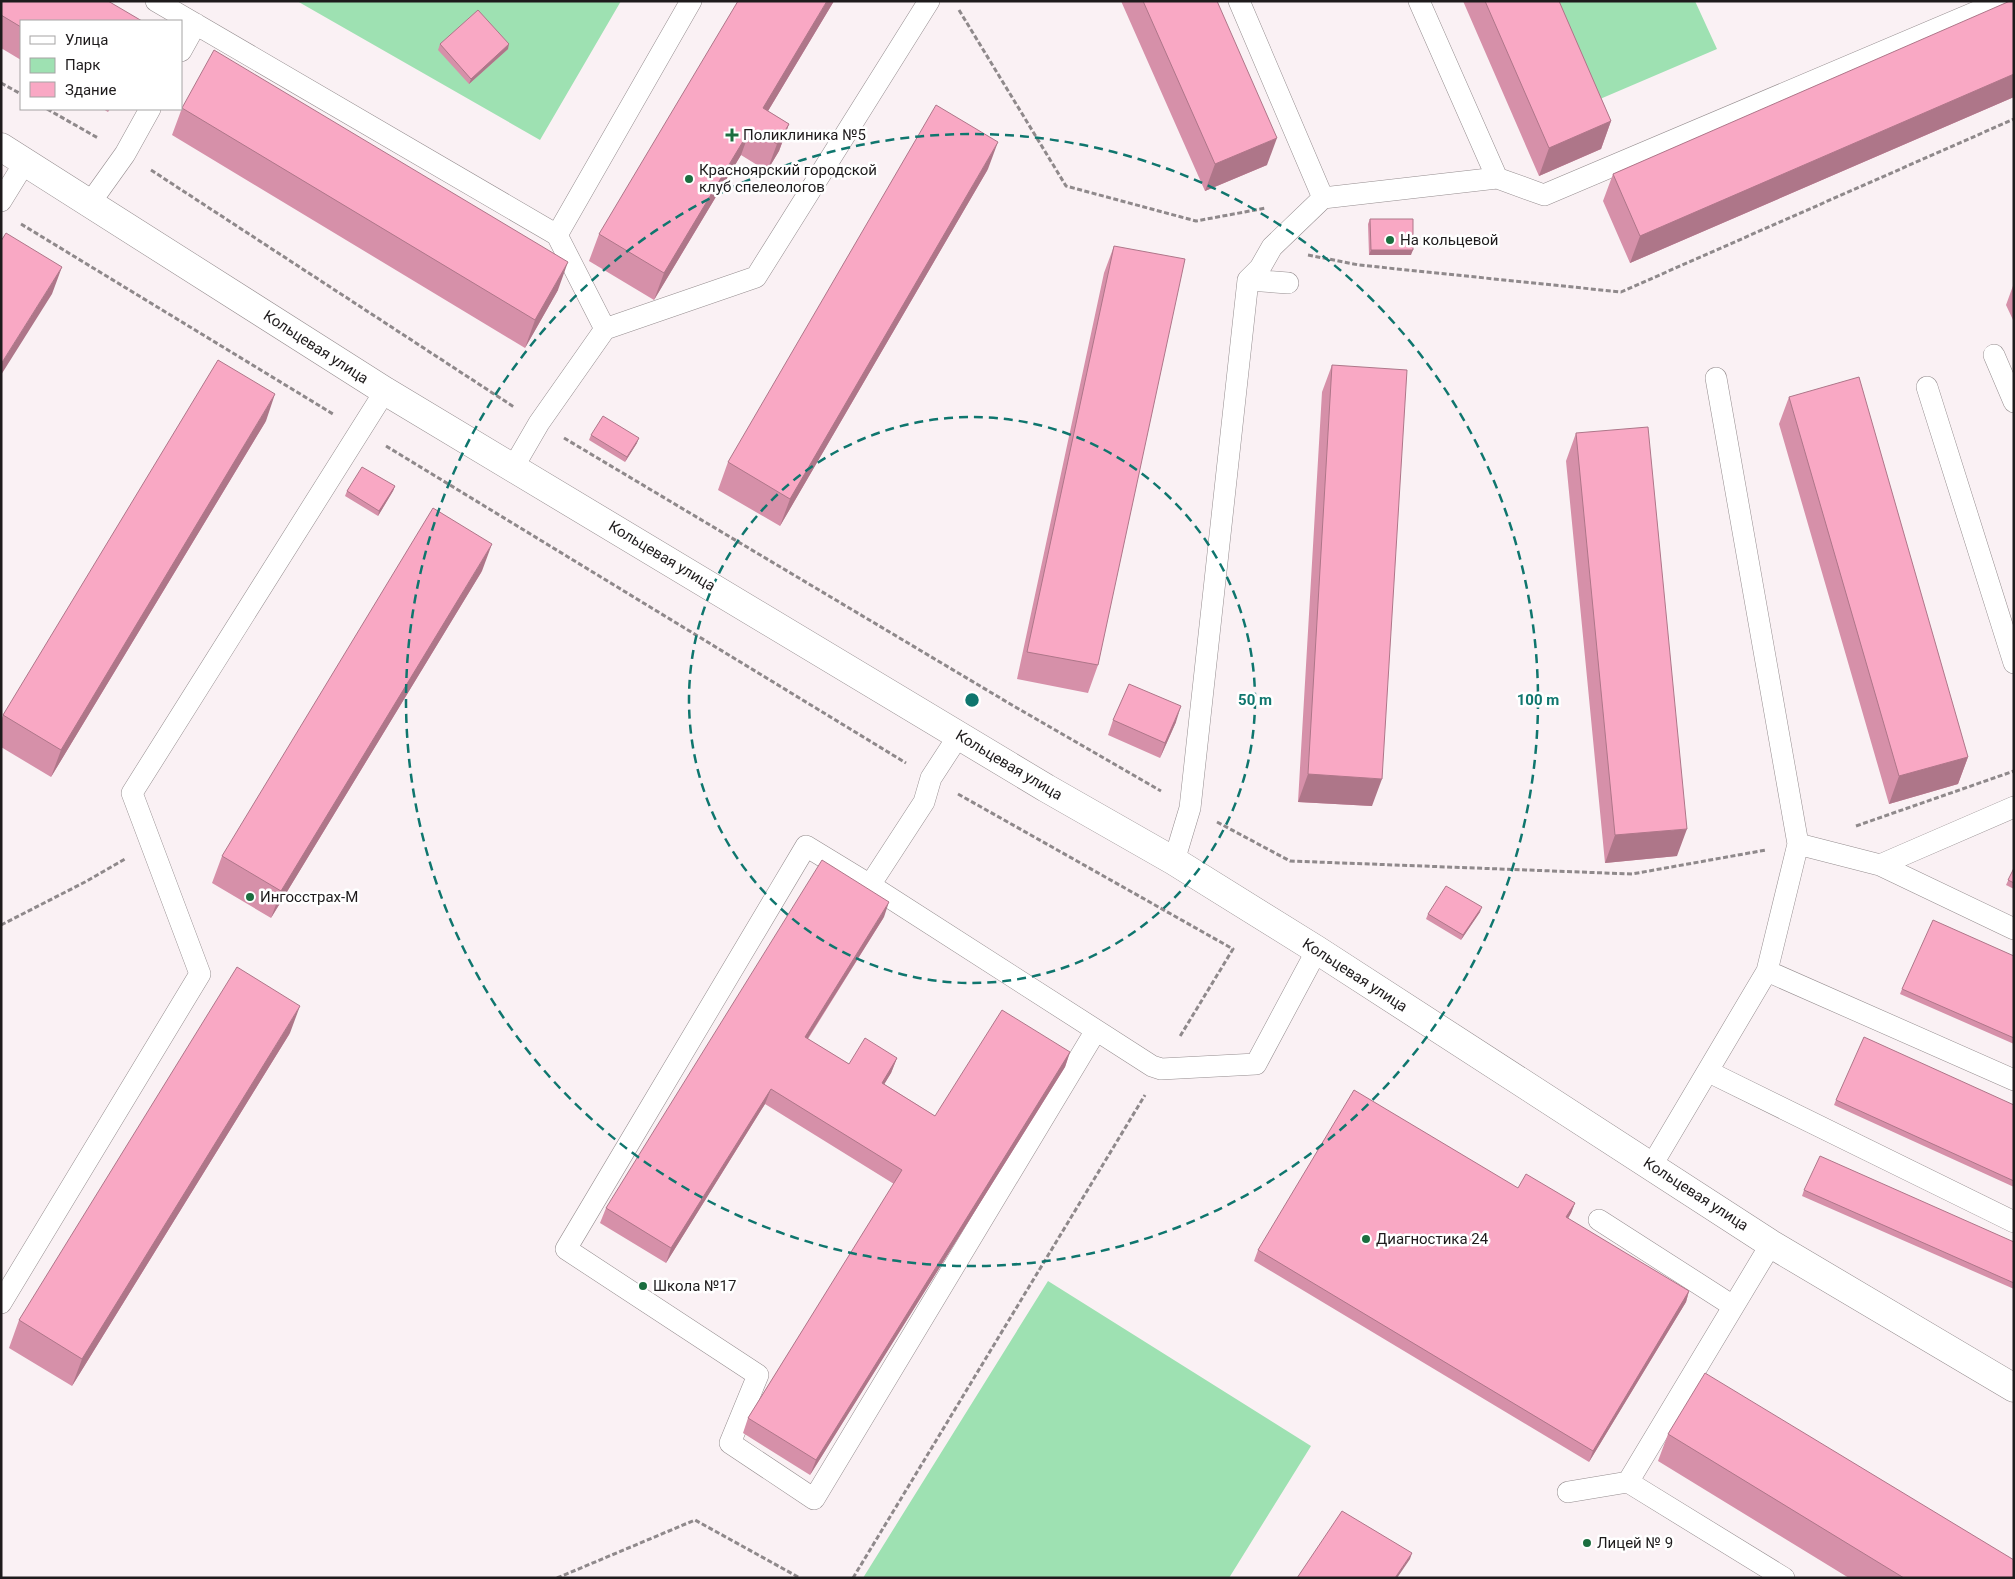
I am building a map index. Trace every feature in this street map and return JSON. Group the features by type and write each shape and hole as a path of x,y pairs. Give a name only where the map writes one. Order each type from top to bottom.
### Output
{"street":[{"name":"Кольцевая улица","path":"1,147 385,391 514,466 1046,788 1174,861 1317,950 1772,1244 2014,1388"}],"lane":[{"path":"156,1 557,235 605,330"},
{"path":"557,235 691,1"},
{"path":"514,466 539,423 605,330 756,277 929,1"},
{"path":"1239,1 1323,198"},
{"path":"1419,1 1497,178"},
{"path":"1174,861 1190,808 1248,280 1260,268 1272,247 1323,198 1497,178 1544,195 2002,1"},
{"path":"182,49 196,24"},
{"path":"90,203 125,154 149,110"},
{"path":"1,201 25,162"},
{"path":"1248,280 1288,283"},
{"path":"1994,355 2014,402"},
{"path":"1652,1165 1709,1072 1766,971 1798,844 1716,378"},
{"path":"1927,388 2014,663"},
{"path":"1,1303 200,974 132,793 358,430 385,391"},
{"path":"870,885 924,802 931,778 959,735"},
{"path":"1880,865 2014,807"},
{"path":"1798,844 1880,865 2014,929"},
{"path":"1095,1032 814,1499 730,1443 758,1375 566,1248 806,846 870,885 1095,1032 1152,1066 1161,1069 1256,1064 1317,950"},
{"path":"1766,971 2014,1080"},
{"path":"1709,1072 2014,1222"},
{"path":"1599,1220 1733,1306"},
{"path":"1628,1482 1704,1372 1733,1306 1772,1244"},
{"path":"1568,1492 1628,1482 1784,1578"}],"path":[{"path":"954,1 1066,186 1196,221 1323,198"},
{"path":"1,82 20,93"},
{"path":"49,110 125,154 539,423 1008,703 1190,808 1290,862 1632,874 1798,844"},
{"path":"1272,247 1359,265 1621,292 2014,119"},
{"path":"18,222 963,797"},
{"path":"1851,827 2014,770"},
{"path":"1,925 85,882 151,844"},
{"path":"557,1578 695,1520 800,1578"}],"green space":[{"path":"297,1 621,1 540,140"},
{"path":"1548,1 1695,1 1717,49 1593,102"},
{"path":"1048,1281 1311,1446 1229,1578 863,1578"}],"building":[{"path":"1,1 108,1 140,20 20,20 20,26 1,15"},
{"path":"738,1 827,1 763,108 789,124 777,144 751,128 664,273 599,234"},
{"path":"1143,1 1217,1 1277,138 1215,164"},
{"path":"1485,1 1559,1 1611,121 1549,148"},
{"path":"2010,1 2014,1 2014,74 1640,236 1613,174"},
{"path":"478,10 509,44 471,79 440,44"},
{"path":"214,50 568,262 535,320 182,108"},
{"path":"936,105 998,142 790,499 728,462"},
{"name":"На кольцевой","path":"1370,219 1413,219 1413,250 1371,250"},
{"path":"6,233 62,267 1,364 1,241"},
{"path":"1114,246 1185,259 1098,665 1027,652"},
{"path":"218,360 275,394 61,750 3,715"},
{"path":"1332,365 1407,370 1382,779 1308,774"},
{"path":"1859,377 1968,757 1899,776 1789,397"},
{"path":"603,416 639,438 627,457 591,435"},
{"path":"1648,427 1687,829 1615,835 1576,433"},
{"path":"362,467 395,486 379,511 347,491"},
{"path":"433,508 492,544 281,891 222,856"},
{"path":"1129,684 1181,706 1165,743 1113,720"},
{"path":"822,860 889,902 805,1037 849,1064 865,1038 897,1058 882,1083 935,1116 1002,1010 1070,1052 816,1460 748,1418 902,1170 771,1089 671,1248 606,1208"},
{"path":"2014,868 2014,883 2008,880"},
{"path":"1446,886 1482,907 1463,935 1428,914"},
{"path":"1933,920 2014,956 2014,1038 1902,989"},
{"path":"237,967 300,1006 82,1359 19,1320"},
{"path":"1864,1037 2014,1105 2014,1181 1836,1100"},
{"path":"1354,1090 1518,1188 1526,1174 1575,1203 1566,1217 1689,1291 1593,1451 1258,1250"},
{"path":"1820,1156 2014,1242 2014,1283 1804,1190"},
{"path":"1705,1373 2014,1560 2014,1578 1904,1578 1668,1434"},
{"path":"1342,1511 1412,1553 1395,1578 1297,1578"}],"place":[{"name":"Поликлиника №5","path":"732,135"},
{"name":"Красноярский городской клуб спелеологов","path":"689,179"},
{"name":"На кольцевой","path":"1390,240"},
{"name":"Ингосстрах-М","path":"250,897"},
{"name":"Диагностика 24","path":"1366,1239"},
{"name":"Школа №17","path":"643,1286"},
{"name":"Лицей № 9","path":"1587,1543"}]}
